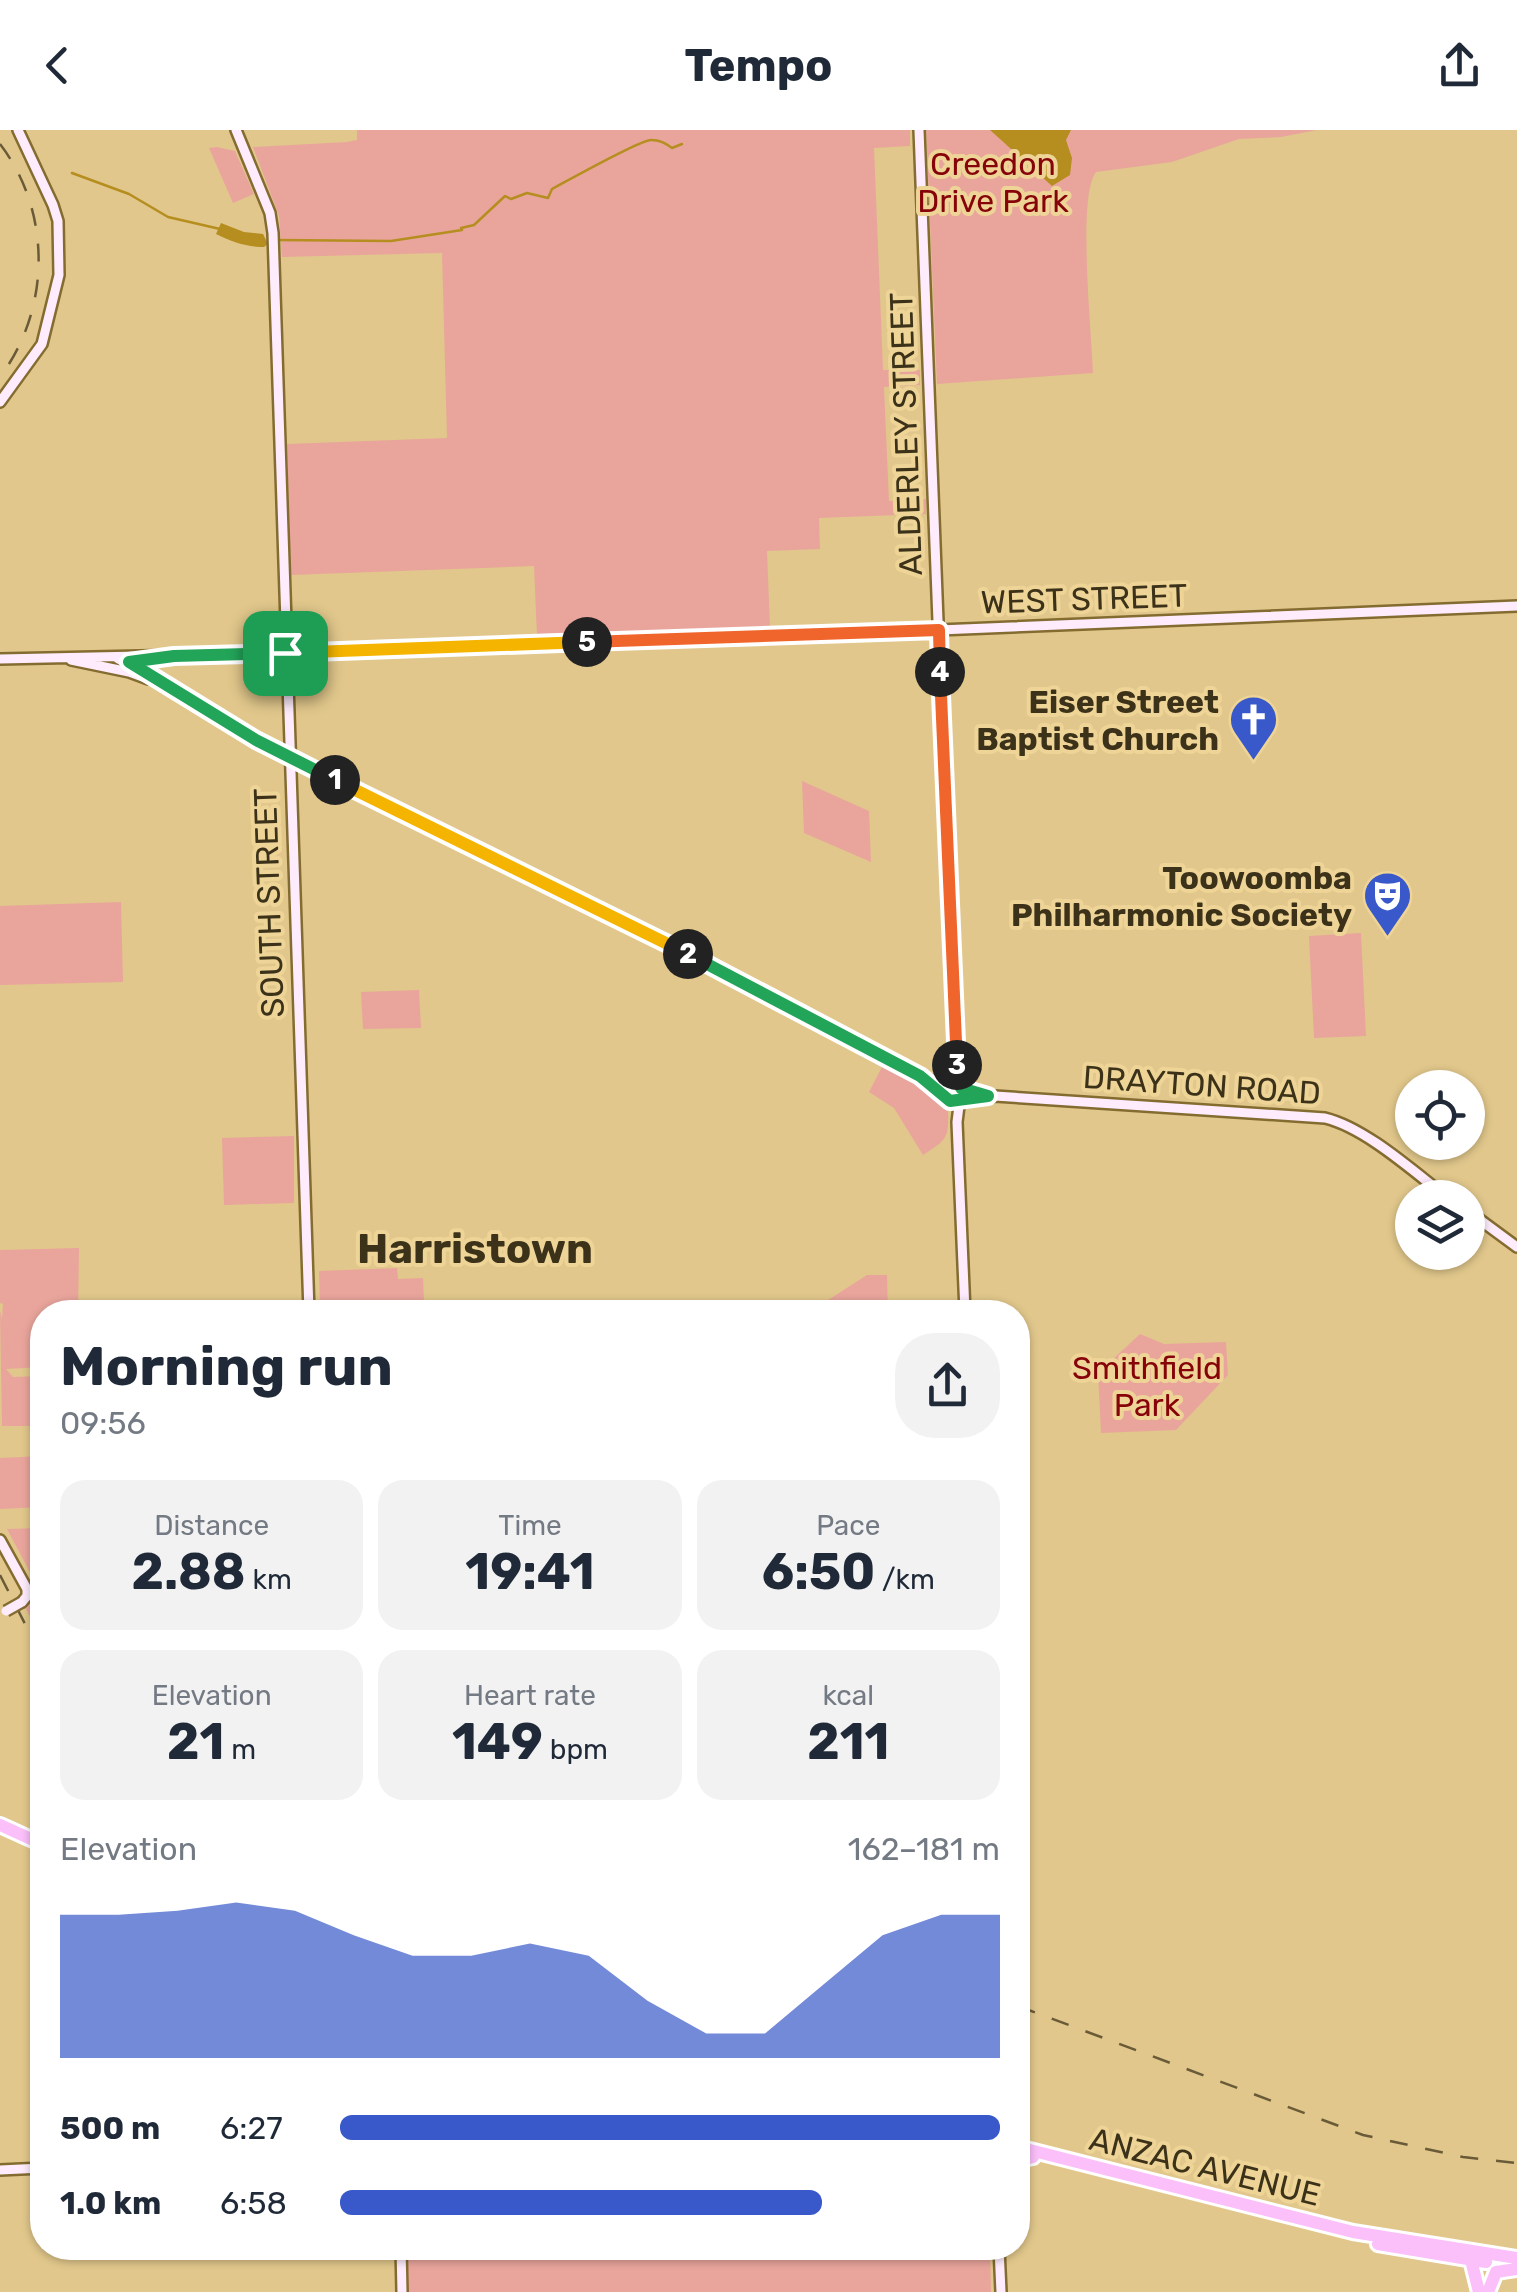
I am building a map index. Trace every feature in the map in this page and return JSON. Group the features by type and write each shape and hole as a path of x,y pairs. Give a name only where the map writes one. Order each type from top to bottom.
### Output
{"highway":[{"path":"0,1824 30,1838"},
{"name":"ANZAC AVENUE","path":"1030,2155 1353,2232 1517,2258"},
{"name":"ANZAC AVENUE","path":"1353,2232 1387,2246 1517,2267"},
{"path":"1471,2260 1479,2292"},
{"path":"1488,2292 1496,2272 1517,2267"}],"main road":[{"path":"0,402 42,344 58,276 58,232 53,205 18,130"},
{"name":"ALDERLEY STREET","path":"919,130 964,1300"},
{"name":"SOUTH STREET","path":"237,134 270,213 273,234 309,1300"},
{"name":"WEST STREET","path":"174,656 1517,606"},
{"path":"79,656 118,658 160,684"},
{"path":"0,659 174,656"},
{"path":"94,664 174,656"},
{"path":"61,658 129,672 160,684"},
{"name":"DRAYTON ROAD","path":"160,684 288,757 654,935 953,1091 1325,1118 1356,1132 1423,1180"},
{"path":"1485,1223 1517,1247"},
{"path":"0,1540 28,1596 3,1613"},
{"path":"0,2170 30,2169"},
{"path":"401,2260 402,2292"},
{"path":"999,2260 1001,2292"}],"green space":[{"path":"357,130 910,130 910,146 874,148 883,370 920,370 920,385 884,387 889,501 926,499 926,514 819,518 820,549 767,551 770,628 537,636 534,566 291,575 287,444 447,438 442,253 282,257 279,216 253,147 347,142 357,140"},
{"name":"Creedon Drive Park","path":"926,130 1317,130 1239,139 1172,162 1096,172 1090,186 1086,236 1093,373 937,384"},
{"path":"209,148 235,151 254,194 233,203"},
{"path":"802,781 869,811 871,862 804,833"},
{"path":"121,902 123,982 0,985 0,906"},
{"path":"1361,933 1366,1036 1314,1038 1309,936"},
{"path":"419,990 421,1028 363,1029 361,992"},
{"path":"883,1065 930,1090 948,1108 945,1137 923,1155 894,1108 869,1092"},
{"path":"294,1136 294,1203 224,1205 222,1138"},
{"path":"79,1248 78,1300 30,1300 30,1368 6,1369 13,1377 30,1376 30,1426 2,1426 0,1250"},
{"path":"397,1268 398,1279 423,1278 424,1300 320,1300 319,1271"},
{"path":"867,1275 887,1275 888,1300 828,1300"},
{"name":"Smithfield Park","path":"1140,1334 1164,1344 1226,1342 1228,1375 1176,1430 1101,1433 1098,1373"},
{"path":"30,1457 30,1508 0,1509 0,1458"},
{"path":"30,1528 30,1572 7,1529"},
{"path":"407,2260 990,2260 991,2292 408,2292"}],"shaded area":[{"path":"990,130 1071,130 1066,140 1072,158 1070,175 1052,186"},
{"path":"221,223 263,234 268,244 251,246 222,237 216,234"}],"waterway":[{"path":"276,240 391,241 462,230 474,225 505,196 511,199 527,193 548,198 552,189 644,142 657,141 672,148 682,144"},
{"path":"72,173 129,194 168,217 220,229"}],"railway":[{"path":"0,144 29,200 39,260 29,321 0,377"},
{"path":"0,1575 30,1634"},
{"path":"1030,2010 1363,2135 1463,2157 1517,2163"}],"place":[{"name":"Eiser Street Baptist Church","path":"1254,762"},
{"name":"Toowoomba Philharmonic Society","path":"1387,938"}],"district":[{"name":"Harristown","path":"475,1248"}],"route":[{"path":"939,630 956,1077 961,1088 988,1096 948,1100 920,1076 654,935 299,763 160,684 129,662 174,656 285,653 939,630"}]}
